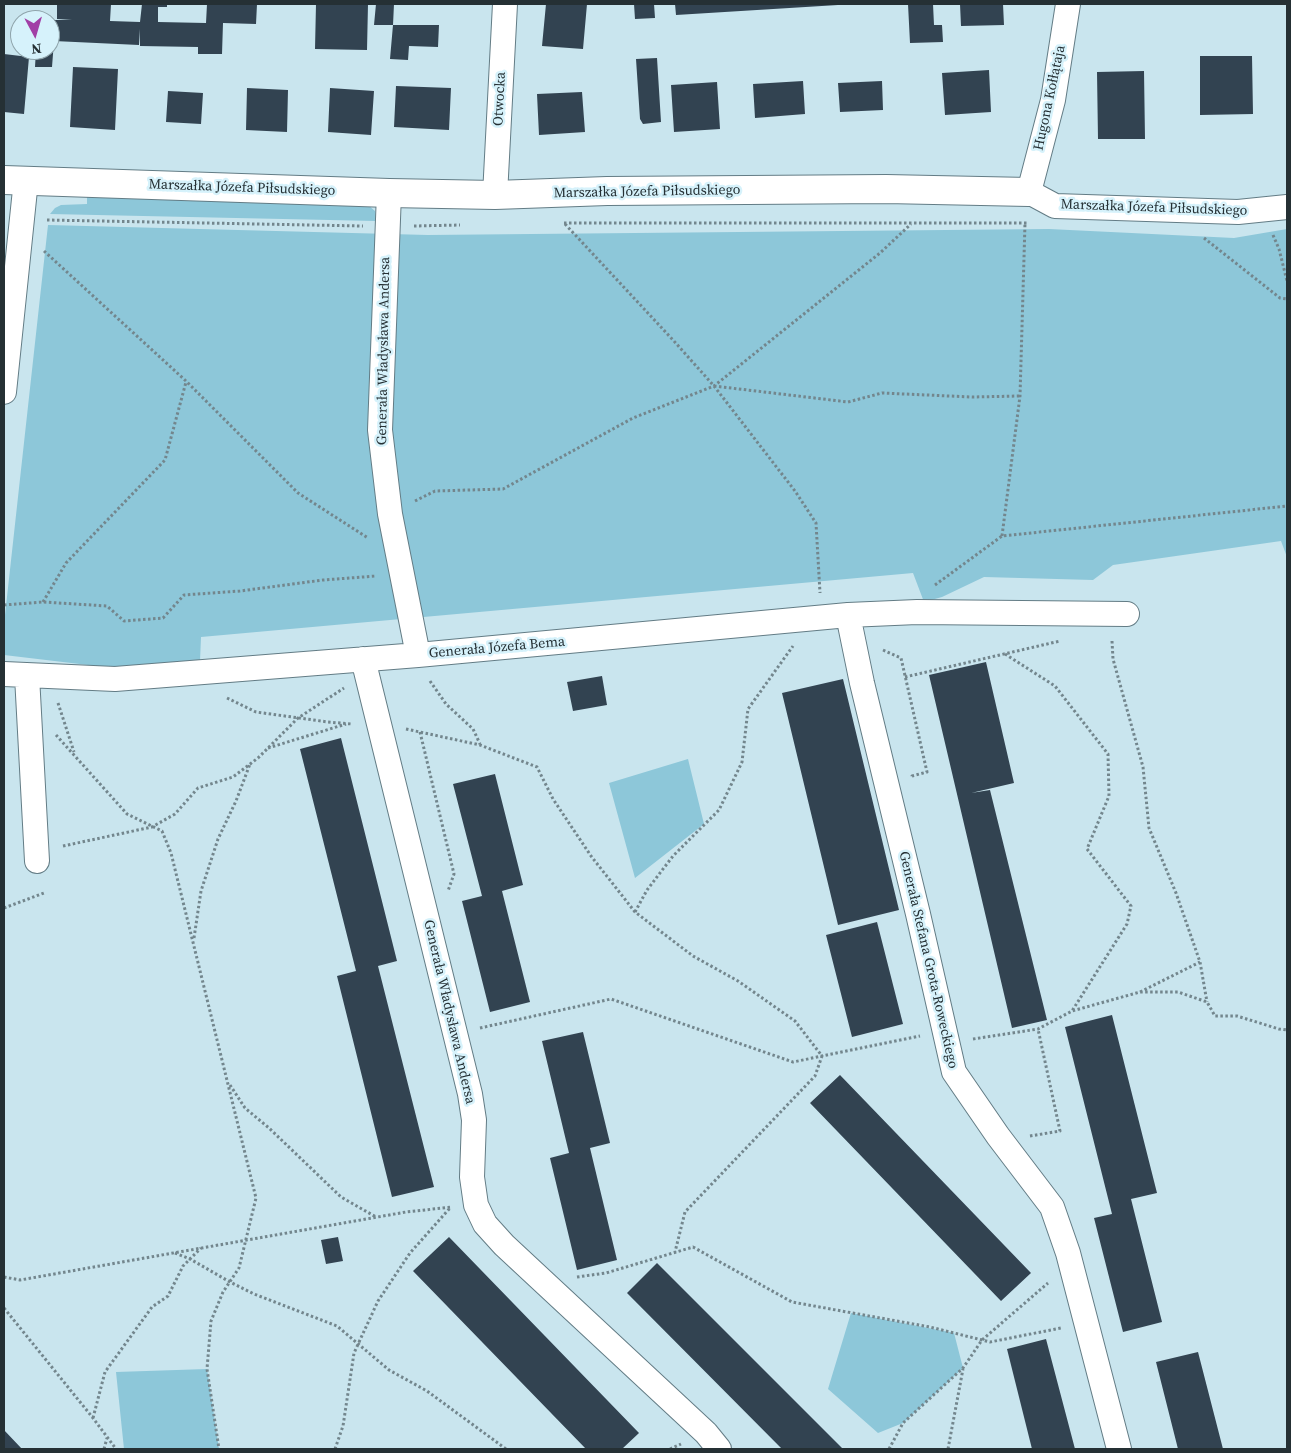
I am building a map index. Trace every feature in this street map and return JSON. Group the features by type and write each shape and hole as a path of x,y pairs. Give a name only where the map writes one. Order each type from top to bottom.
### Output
{"street":[{"name":"Otwocka","path":"494,195 505,4"},
{"name":"Hugona Kołłątaja","path":"1029,192 1053,100 1068,4"},
{"name":"Marszałka Józefa Piłsudskiego","path":"15,180 389,194 494,195 607,191 886,189 1029,192 1055,206 1238,212 1287,207"},
{"path":"4,392 21,224 15,180"},
{"name":"Generała Władysława Andersa","path":"389,194 380,430 390,514 418,655"},
{"name":"Generała Józefa Bema","path":"15,675 116,679 418,655 821,618 851,626 917,612 1127,614"},
{"name":"Generała Stefana Grota-Roweckiego","path":"851,626 862,683 954,1072 998,1136 1052,1207 1071,1262 1119,1449"},
{"name":"Generała Władysława Andersa","path":"362,659 470,1094 474,1120 472,1177 476,1205 485,1224 504,1245 706,1433 719,1449"},
{"path":"15,675 29,713 37,861"}],"path":[{"path":"21,224 61,221 388,226 466,225"},
{"path":"555,223 1034,223"},
{"path":"565,223 714,386 795,490 816,523 821,618"},
{"path":"1002,536 1020,396 1025,223"},
{"path":"21,224 186,381 298,493 400,565"},
{"path":"390,514 435,491 502,489 632,418 714,386 880,253 912,224"},
{"path":"1197,232 1280,298 1287,299"},
{"path":"1270,233 1274,236 1279,249 1287,281"},
{"path":"42,602 66,562 165,460 186,381"},
{"path":"714,386 848,402 882,393 972,397 1020,396"},
{"path":"917,612 919,597 1002,536 1287,506"},
{"path":"4,605 42,602 107,606 124,621 162,618 184,595 240,591 322,580 400,565"},
{"path":"851,626 901,658 927,772 912,776 914,785"},
{"path":"905,677 1069,639"},
{"path":"1112,640 1114,659 1144,767 1149,828 1176,893 1200,962 1207,1002 1215,1016 1237,1016 1287,1030"},
{"path":"635,912 647,890 673,856 719,810 742,762 748,709 795,644"},
{"path":"1005,654 1055,686 1108,754 1109,796 1087,849 1131,906 1126,924 1072,1011"},
{"path":"430,681 446,704 472,729 480,744"},
{"path":"60,847 152,827 175,814 198,788 233,777 268,748 298,718 344,688"},
{"path":"227,698 256,712 298,718 379,725 480,744 537,767 553,799 591,856 635,912 693,956 738,981 795,1021 822,1056"},
{"path":"58,700 75,755"},
{"path":"29,713 50,729 127,814 162,831 171,853 256,1198 239,1268 223,1292 210,1321 207,1369 219,1449"},
{"path":"268,748 349,723"},
{"path":"420,732 454,874 446,896"},
{"path":"193,941 201,891 218,839 236,801 250,764"},
{"path":"4,908 44,893"},
{"path":"455,1033 611,999 793,1062 946,1037 1038,1029 1072,1011 1140,992 1200,962"},
{"path":"1140,992 1178,992 1207,1002"},
{"path":"477,1022 482,1028"},
{"path":"1024,1137 1060,1130 1038,1029"},
{"path":"674,1252 685,1212 815,1076 822,1056"},
{"path":"229,1083 245,1108 269,1128 341,1197 377,1217"},
{"path":"4,1277 20,1280 406,1212 476,1205"},
{"path":"335,1449 343,1426 354,1353 378,1301 410,1253 450,1207"},
{"path":"576,1277 606,1273 693,1246 792,1302 930,1327 990,1342 1086,1323"},
{"path":"93,1418 105,1372 152,1307 168,1296 183,1266 200,1248"},
{"path":"174,1252 230,1282 337,1326 389,1370 427,1391 506,1449"},
{"path":"889,1449 903,1423 963,1368 982,1340 1071,1262"},
{"path":"4,1308 116,1449"},
{"path":"948,1449 963,1368"},
{"path":"104,1449 107,1438"}],"shaded area":[{"path":"87,196 368,205 375,211 376,221 50,214 61,205 87,204"},
{"path":"48,225 428,235 1049,229 1234,238 1287,229 1287,557 1281,541 1113,565 1093,580 984,577 942,597 924,602 913,573 201,637 200,661 105,667 4,655 4,624"},
{"path":"688,759 704,824 635,878 609,783"},
{"path":"851,1313 954,1333 963,1368 903,1423 878,1433 828,1389"},
{"path":"207,1369 219,1449 124,1449 116,1372"}],"building":[{"path":"57,4 111,4 110,21 140,22 142,4 167,4 167,7 158,7 158,22 206,23 207,4 257,4 256,24 223,23 222,54 198,54 198,47 140,46 140,29 139,45 60,41 60,20 72,20 60,19 60,10 57,10"},
{"path":"316,4 368,4 367,50 315,49"},
{"path":"376,4 394,4 393,25 374,25"},
{"path":"546,4 587,4 583,49 542,46"},
{"path":"634,4 654,4 655,18 635,19"},
{"path":"675,4 838,4 838,5 676,15"},
{"path":"908,4 933,4 934,25 942,25 943,42 910,43"},
{"path":"960,4 1003,4 1004,25 961,26"},
{"path":"393,25 439,25 438,47 409,46 408,60 390,59"},
{"path":"4,54 10,55 10,60 29,60 24,114 4,112"},
{"path":"1200,56 1252,56 1253,114 1200,115"},
{"path":"657,58 661,122 643,124 640,119 636,59"},
{"path":"35,60 53,60 52,67 35,67"},
{"path":"73,67 118,69 115,130 70,127"},
{"path":"989,70 991,112 945,115 942,73"},
{"path":"1144,71 1145,139 1098,139 1097,72"},
{"path":"803,81 805,114 755,118 753,84"},
{"path":"882,81 883,110 840,112 838,83"},
{"path":"717,82 720,129 674,132 671,85"},
{"path":"396,86 451,88 449,130 394,127"},
{"path":"247,88 288,90 287,132 246,130"},
{"path":"330,88 374,91 371,135 328,132"},
{"path":"168,91 203,93 201,124 166,122"},
{"path":"582,92 585,132 539,135 537,94"},
{"path":"986,662 1014,783 971,793 990,790 1047,1020 1012,1028 929,675"},
{"path":"602,676 607,705 573,711 567,682"},
{"path":"843,679 899,910 838,925 782,693"},
{"path":"341,738 397,961 378,966 434,1187 392,1197 337,976 356,971 300,749"},
{"path":"495,774 523,885 502,891 530,1002 490,1012 462,901 482,896 453,784"},
{"path":"877,922 903,1024 852,1037 826,935"},
{"path":"1112,1015 1157,1193 1131,1199 1162,1322 1123,1332 1094,1218 1112,1214 1065,1027"},
{"path":"583,1032 610,1143 590,1148 617,1260 577,1270 550,1158 569,1153 542,1041"},
{"path":"840,1075 1031,1273 1001,1301 810,1103"},
{"path":"338,1237 343,1261 326,1264 321,1240"},
{"path":"449,1237 639,1433 622,1449 586,1449 413,1271"},
{"path":"657,1263 843,1449 782,1449 627,1293"},
{"path":"1046,1339 1075,1449 1032,1449 1007,1349"},
{"path":"1198,1352 1223,1449 1178,1449 1156,1362"},
{"path":"4,1430 22,1449 4,1449"}]}
